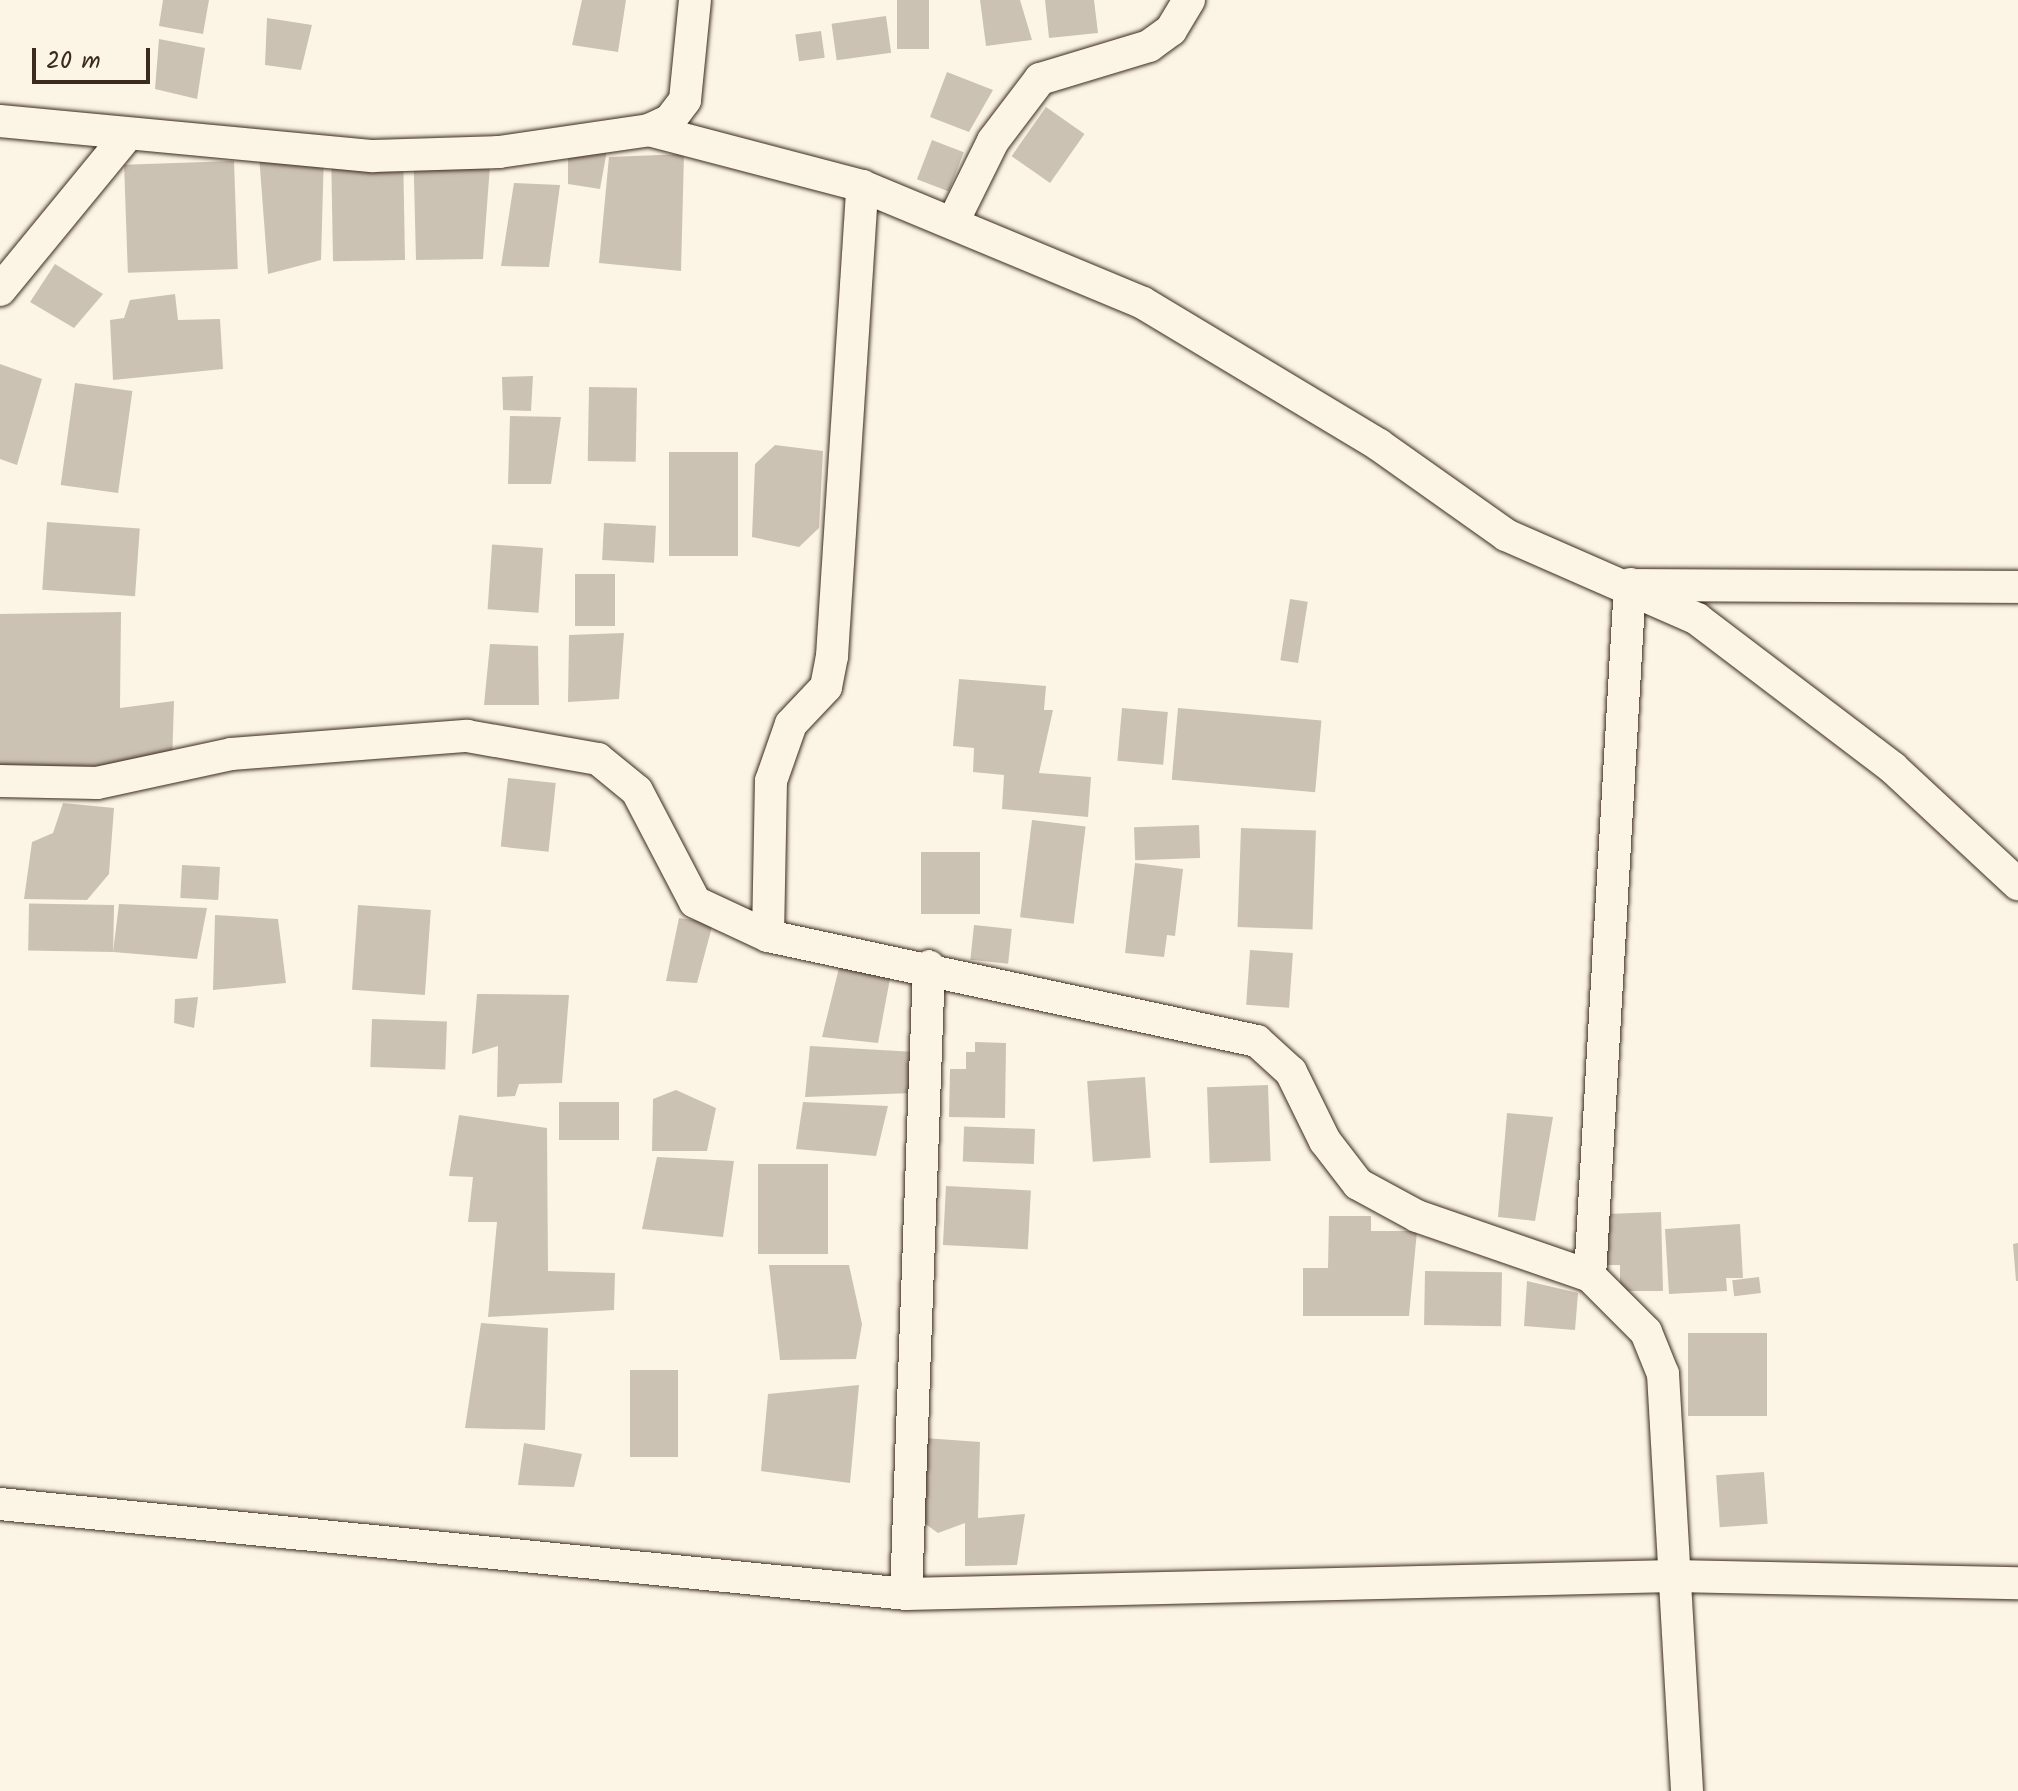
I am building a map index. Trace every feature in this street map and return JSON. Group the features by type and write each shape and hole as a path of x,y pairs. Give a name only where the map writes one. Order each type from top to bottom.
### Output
{"street":[{"path":"0,121 125,138 373,156 499,152 649,130 670,120 685,100 695,0"},
{"path":"954,220 993,141 1040,79 1149,46 1189,0"},
{"path":"649,130 862,186 954,220 1143,303 1379,445 1506,535 1587,574 1630,584 2018,587"},
{"path":"0,290 125,138"},
{"path":"768,936 771,781 791,724 826,687 832,656 862,186"},
{"path":"1630,584 1697,619 1820,709 2018,884"},
{"path":"1590,1276 1630,584"},
{"path":"0,781 97,783 231,754 467,736 598,759 637,791 695,902 768,936 929,966 1257,1041 1291,1072 1338,1162 1358,1184 1417,1216 1590,1276 1628,1310 1657,1352 1687,1791"},
{"path":"906,1594 929,966"},
{"path":"0,1504 906,1594 1674,1576 2018,1583"}],"building":[{"path":"163,0 209,0 203,34 159,26"},
{"path":"582,0 626,0 618,52 572,45"},
{"path":"897,0 929,0 929,49 897,49"},
{"path":"980,0 1020,0 1032,40 986,46"},
{"path":"1045,0 1094,0 1098,33 1049,38"},
{"path":"886,16 891,53 837,60 832,24"},
{"path":"267,18 312,25 301,70 265,65"},
{"path":"821,31 825,58 799,61 795,35"},
{"path":"159,39 205,48 197,99 155,89"},
{"path":"947,72 993,90 969,132 930,117"},
{"path":"1046,107 1085,134 1050,183 1012,156"},
{"path":"492,139 483,259 416,260 413,140"},
{"path":"932,140 964,152 949,191 917,179"},
{"path":"403,146 405,260 333,261 331,147"},
{"path":"568,149 607,150 600,189 568,184"},
{"path":"324,152 321,260 268,274 259,155"},
{"path":"684,154 681,271 599,263 609,157"},
{"path":"234,161 238,269 128,273 124,165"},
{"path":"514,183 560,185 549,267 501,266"},
{"path":"55,264 103,294 74,328 30,302"},
{"path":"175,294 178,320 220,319 223,369 113,380 110,320 124,318 130,300"},
{"path":"0,364 42,379 17,465 0,459"},
{"path":"533,376 531,411 503,410 502,377"},
{"path":"75,383 132,391 118,493 61,485"},
{"path":"589,387 637,388 636,462 588,461"},
{"path":"510,416 561,417 551,484 508,484"},
{"path":"775,445 823,451 819,528 799,547 752,537 755,464"},
{"path":"669,452 738,452 738,556 669,556"},
{"path":"47,522 140,528 135,596 42,590"},
{"path":"604,523 656,526 654,563 602,560"},
{"path":"492,544 543,548 538,613 488,609"},
{"path":"575,574 615,574 615,626 575,626"},
{"path":"1290,599 1308,602 1298,663 1280,660"},
{"path":"121,612 120,708 174,701 172,766 0,766 0,614"},
{"path":"624,633 619,699 568,702 569,635"},
{"path":"490,644 538,646 539,705 484,705"},
{"path":"959,679 1046,686 1044,710 1053,710 1039,773 1091,777 1088,817 1002,809 1004,775 973,772 974,748 953,746"},
{"path":"1122,708 1168,712 1163,765 1117,761"},
{"path":"1178,708 1321,721 1315,792 1172,780"},
{"path":"508,778 556,783 549,852 501,847"},
{"path":"63,803 114,808 109,874 87,900 24,899 32,842 53,833"},
{"path":"1032,820 1086,827 1074,924 1020,917"},
{"path":"1199,825 1200,858 1135,860 1134,827"},
{"path":"1241,828 1316,831 1312,930 1238,927"},
{"path":"921,852 980,852 980,914 921,914"},
{"path":"1135,863 1183,869 1175,936 1167,935 1164,957 1125,953"},
{"path":"182,865 220,867 218,900 180,898"},
{"path":"29,904 114,905 113,952 28,951"},
{"path":"119,904 207,908 197,959 113,952"},
{"path":"358,905 431,910 425,995 352,990"},
{"path":"215,915 278,919 286,983 213,990"},
{"path":"679,918 713,923 697,983 666,981"},
{"path":"974,925 1012,929 1008,964 970,960"},
{"path":"1250,950 1293,953 1289,1008 1246,1005"},
{"path":"841,960 892,968 878,1043 822,1037"},
{"path":"477,994 569,995 562,1083 519,1084 515,1096 497,1097 498,1046 472,1054"},
{"path":"198,997 194,1028 174,1023 175,999"},
{"path":"372,1019 447,1022 445,1070 370,1067"},
{"path":"975,1042 1006,1043 1005,1118 949,1117 950,1069 966,1069 966,1052 975,1052"},
{"path":"810,1046 916,1052 913,1093 805,1097"},
{"path":"1145,1077 1151,1158 1093,1162 1087,1081"},
{"path":"1268,1085 1271,1161 1210,1163 1207,1087"},
{"path":"676,1090 716,1108 707,1151 652,1151 653,1099"},
{"path":"559,1102 619,1102 619,1140 559,1140"},
{"path":"803,1102 888,1106 876,1156 796,1149"},
{"path":"1507,1113 1553,1117 1535,1221 1498,1217"},
{"path":"459,1115 547,1128 548,1271 615,1273 614,1310 488,1317 497,1222 468,1222 473,1177 449,1176"},
{"path":"964,1127 1035,1129 1034,1164 963,1162"},
{"path":"657,1157 734,1161 723,1237 642,1229"},
{"path":"758,1164 828,1164 828,1254 758,1254"},
{"path":"946,1186 1031,1190 1028,1249 943,1245"},
{"path":"1661,1212 1663,1291 1620,1291 1620,1265 1607,1265 1606,1214"},
{"path":"1329,1216 1371,1216 1371,1231 1417,1231 1409,1316 1303,1316 1303,1268 1328,1268"},
{"path":"1740,1224 1743,1278 1726,1278 1727,1291 1669,1294 1665,1229"},
{"path":"2018,1243 2018,1281 2016,1281 2013,1244"},
{"path":"769,1265 849,1265 862,1324 856,1359 780,1360"},
{"path":"1425,1271 1502,1272 1501,1326 1424,1325"},
{"path":"1759,1277 1761,1293 1734,1296 1732,1280"},
{"path":"1527,1281 1578,1293 1575,1330 1524,1326"},
{"path":"481,1323 548,1328 545,1430 465,1428"},
{"path":"1688,1333 1767,1333 1767,1416 1688,1416"},
{"path":"630,1370 678,1370 678,1457 630,1457"},
{"path":"859,1385 850,1483 761,1471 768,1394"},
{"path":"911,1437 980,1442 978,1518 1025,1514 1017,1565 965,1566 965,1523 938,1533 920,1520"},
{"path":"524,1443 582,1454 574,1487 518,1485"},
{"path":"1764,1472 1768,1524 1720,1527 1716,1475"}]}
